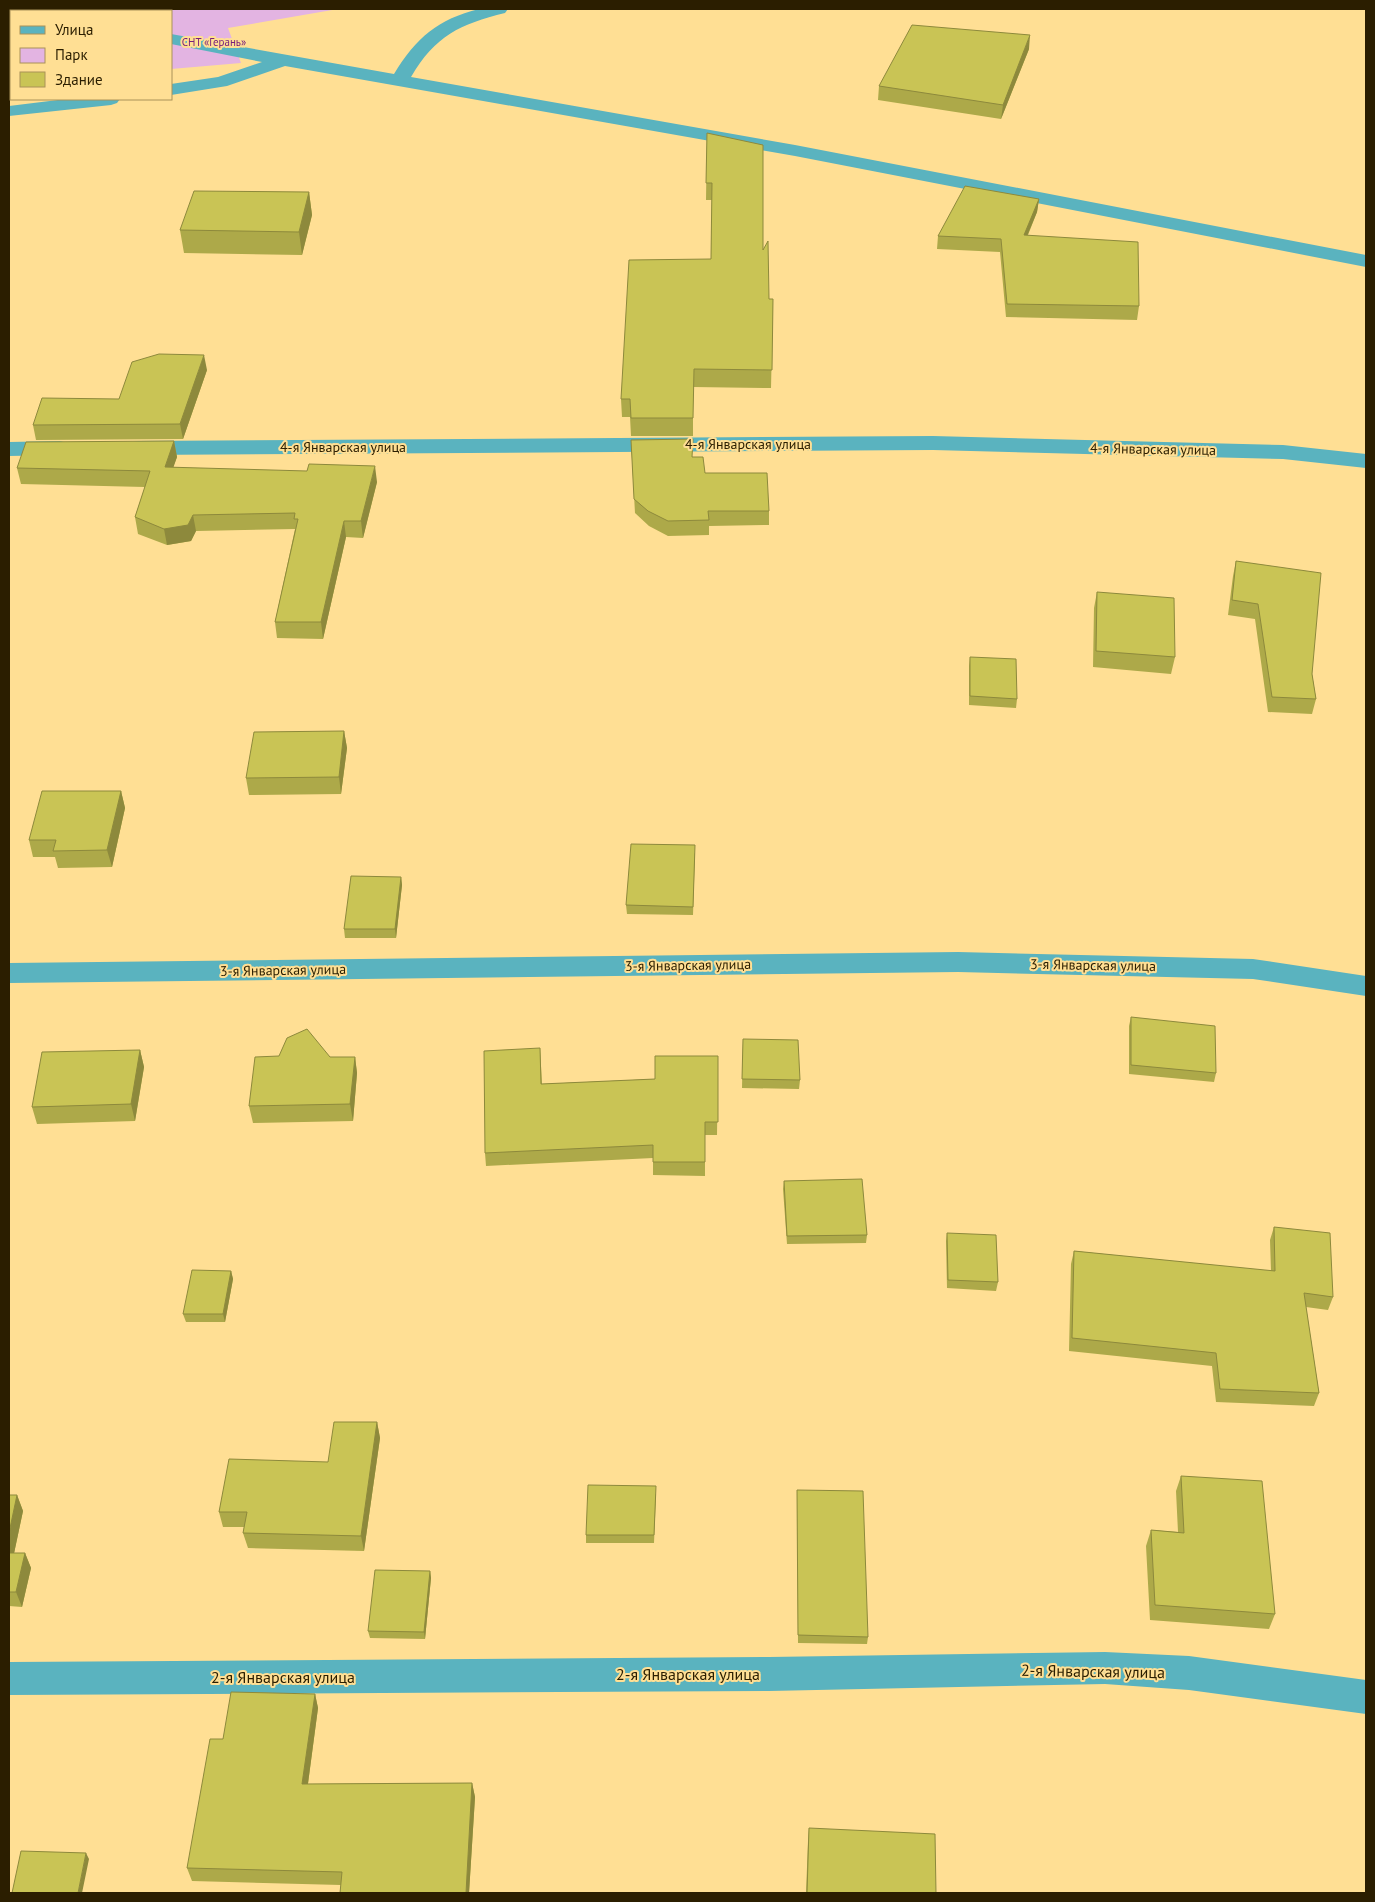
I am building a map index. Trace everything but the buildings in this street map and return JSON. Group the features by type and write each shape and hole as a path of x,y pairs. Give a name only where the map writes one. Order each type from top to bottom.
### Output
{"street":[{"path":"400,80 417,54 436,33 465,19 499,9"},
{"path":"172,39 282,61 765,145 1366,261"},
{"path":"172,90 221,82 282,61"},
{"path":"9,111 102,100"},
{"name":"4-я Январская улица","path":"118,448 933,443 1283,452 1366,461"},
{"path":"9,449 78,448"},
{"name":"3-я Январская улица","path":"9,973 958,962 1253,969 1366,986"},
{"name":"2-я Январская улица","path":"9,1679 769,1674 1105,1668 1189,1673 1366,1698"}],"green space":[{"name":"СНТ «Герань»","path":"9,9 338,9 228,28 241,63 172,69 172,10 10,10 9,83"}]}
